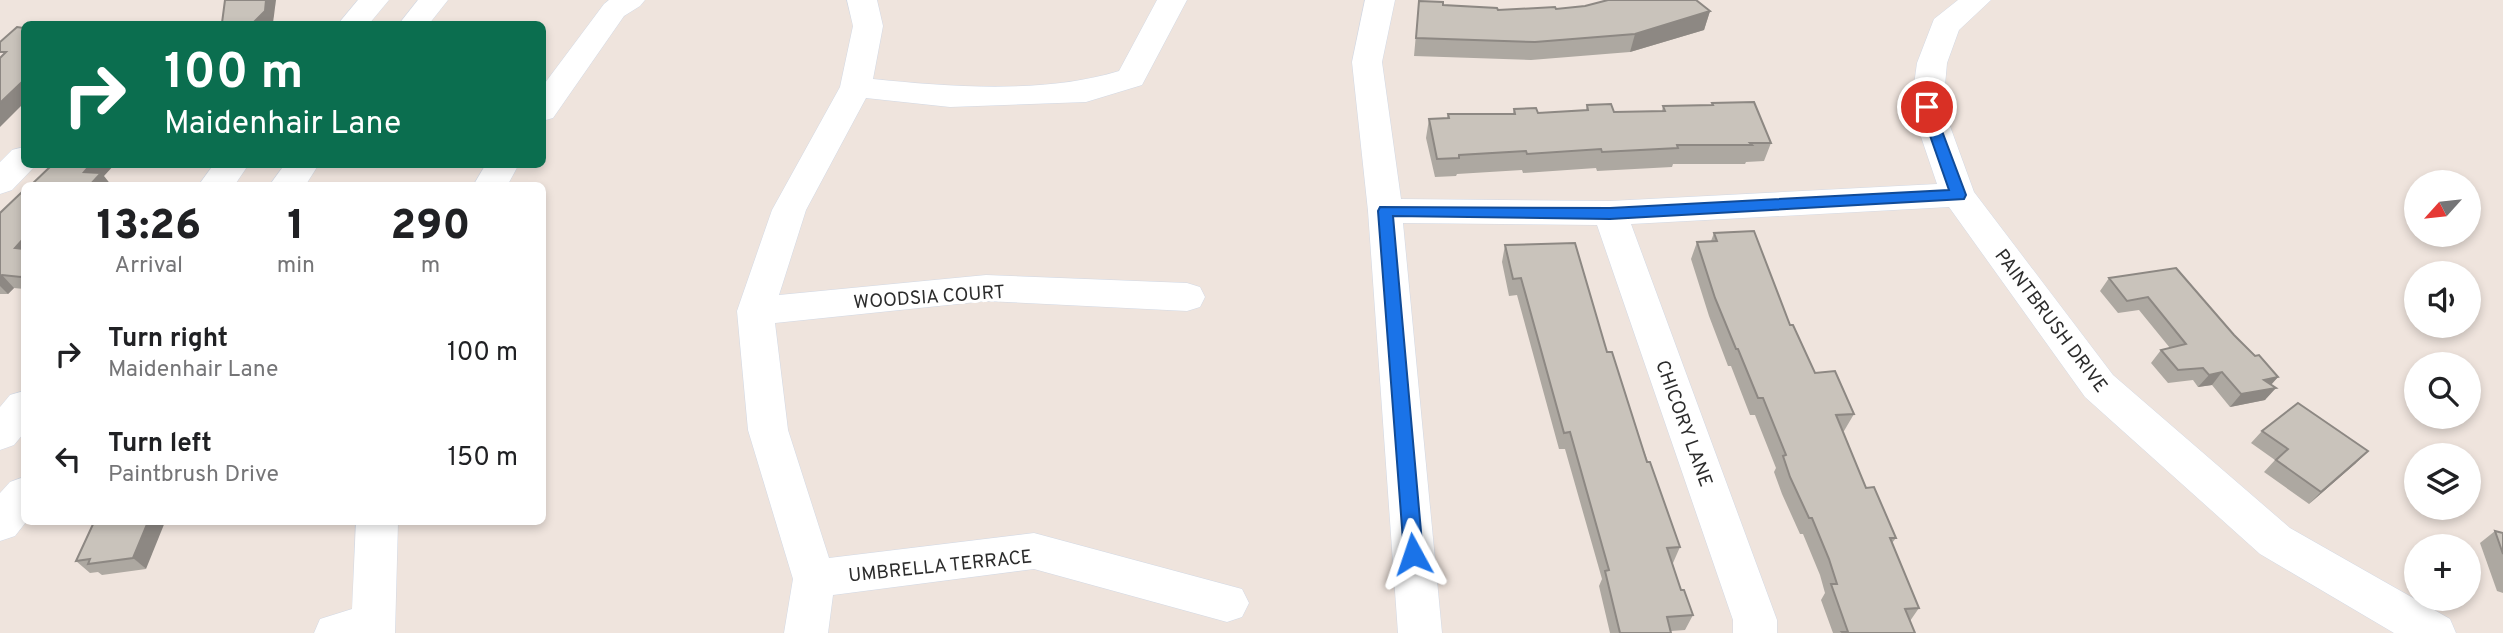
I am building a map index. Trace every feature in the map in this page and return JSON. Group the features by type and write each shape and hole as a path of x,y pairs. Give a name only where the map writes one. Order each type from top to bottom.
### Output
{"street":[{"path":"356,21 374,0"},
{"path":"416,21 433,0"},
{"path":"546,105 614,10 630,0"},
{"path":"806,633 814,579 768,430 755,311 789,210 856,87 868,26 862,0"},
{"path":"856,87 950,97 1086,92 1131,78 1172,0"},
{"path":"1380,0 1367,62 1385,211 1420,633"},
{"name":"PAINTBRUSH DRIVE","path":"1976,0 1945,26 1932,63 1927,107 1958,195 2099,386 2275,541 2434,633"},
{"path":"0,182 21,162"},
{"path":"218,182 230,168"},
{"path":"289,182 300,168"},
{"path":"1385,211 1610,213 1958,195"},
{"name":"CHICORY LANE","path":"1610,213 1755,620 1755,633"},
{"name":"WOODSIA COURT","path":"755,311 986,288 1187,297"},
{"path":"0,434 21,410"},
{"path":"0,523 21,498"},
{"path":"360,630 377,525"},
{"name":"UMBRELLA TERRACE","path":"814,579 1034,551 1227,603"}],"building":[{"path":"225,0 266,0 265,11 255,21 222,21"},
{"path":"1608,0 1696,0 1710,11 1635,34 1535,42 1416,38 1419,1 1498,10 1556,9"},
{"path":"17,27 21,28 21,83 0,103 0,58 6,52 0,52 0,42"},
{"path":"1754,102 1771,143 1677,145 1678,148 1602,152 1601,149 1527,154 1526,151 1437,159 1429,119 1449,118 1448,114 1515,114 1514,109 1536,108 1538,113 1588,110 1587,105 1611,104 1614,112 1665,111 1663,106"},
{"path":"49,168 88,168 84,172 101,173 93,182 34,182"},
{"path":"21,193 21,241 15,248 21,249 21,277 0,277 0,213"},
{"path":"1754,231 1790,325 1793,325 1815,373 1835,371 1854,414 1836,415 1866,488 1874,487 1896,538 1890,538 1919,608 1905,609 1915,633 1842,632 1848,632 1831,584 1837,584 1829,559 1812,518 1809,518 1790,477 1783,456 1786,455 1763,398 1758,398 1736,349 1715,298 1697,242 1717,241 1714,233"},
{"path":"1575,243 1607,352 1612,352 1647,462 1650,462 1680,547 1667,548 1681,590 1684,590 1693,615 1667,617 1671,633 1620,633 1605,571 1609,570 1570,432 1564,433 1521,278 1513,279 1505,245"},
{"path":"2176,268 2234,335 2255,356 2259,355 2278,377 2264,380 2276,388 2241,394 2222,372 2209,375 2203,368 2178,370 2161,350 2186,344 2148,297 2127,301 2109,278"},
{"path":"2298,403 2368,451 2321,492 2276,460 2288,449 2262,431"},
{"path":"93,525 147,525 133,558 88,564 90,559 76,561"},
{"path":"2495,531 2503,533 2503,554"}],"route":[{"path":"1413,554 1385,211 1610,213 1958,195 1927,107"}]}
